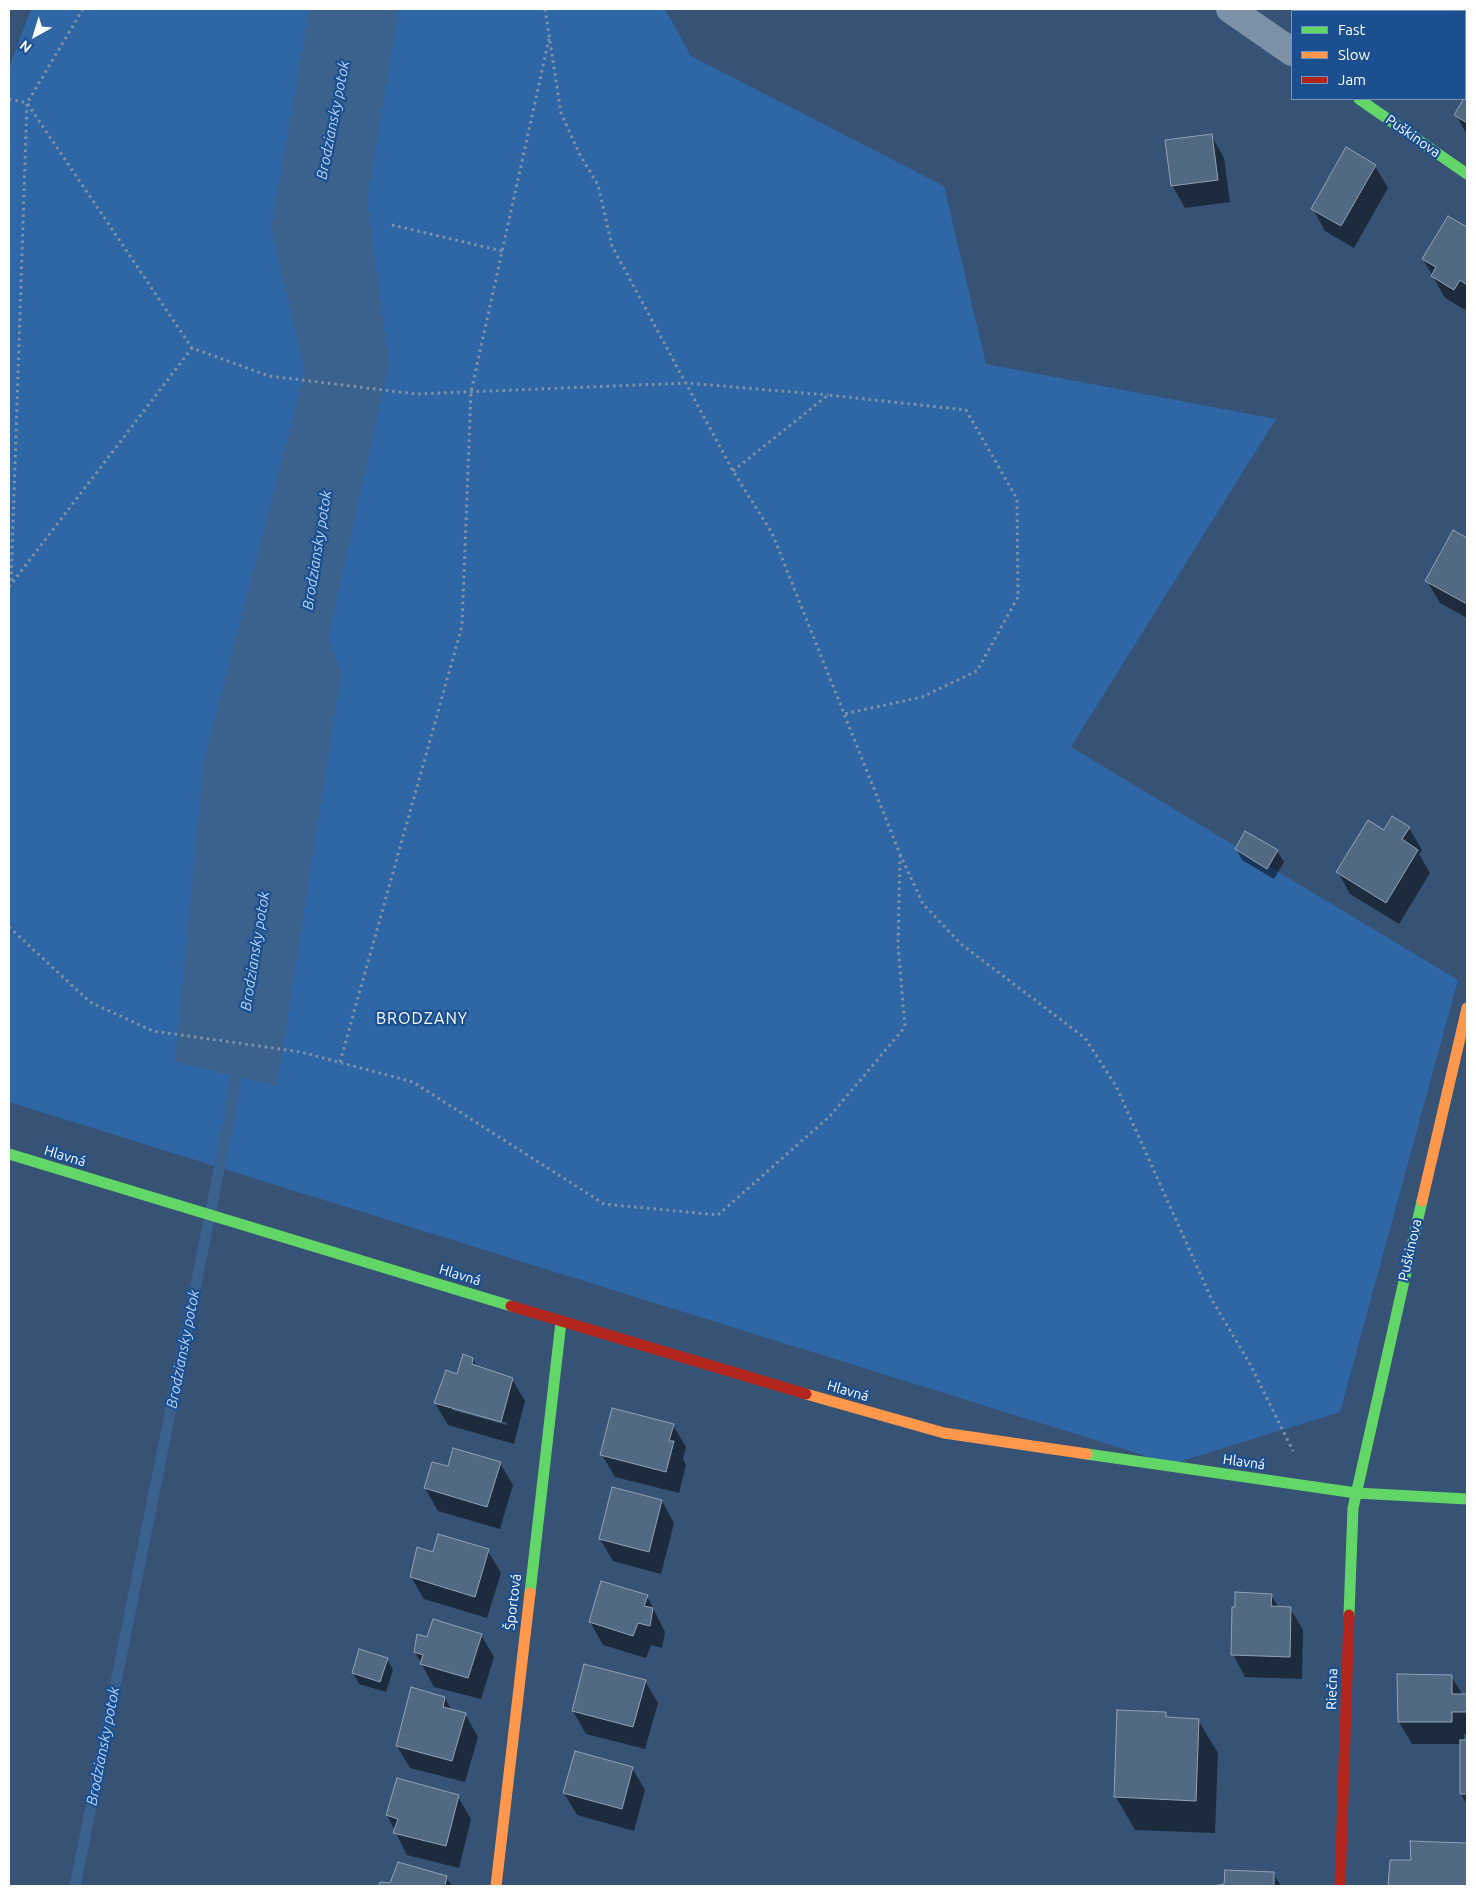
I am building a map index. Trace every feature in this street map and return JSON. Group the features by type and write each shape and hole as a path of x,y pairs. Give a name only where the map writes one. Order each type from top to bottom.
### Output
{"street":[{"path":"1230,9 1291,51"},
{"name":"Puškinova","path":"1360,100 1467,174"},
{"name":"Puškinova","path":"1356,1492 1451,1068 1467,1008"},
{"name":"Hlavná","path":"9,1154 748,1378 944,1433 1313,1487 1356,1492 1467,1499"},
{"name":"Športová","path":"496,1886 561,1322"},
{"name":"Riečna","path":"1340,1886 1353,1508 1356,1492"}],"path":[{"path":"10,585 27,104 83,9"},
{"path":"545,9 561,113 579,153 598,185 612,246 734,471 772,533 900,854 923,904 961,944 1085,1038 1116,1086 1212,1300 1250,1364 1284,1436 1313,1487"},
{"path":"340,1062 462,626 471,392 550,36"},
{"path":"9,100 27,104 192,348 269,376 416,394 687,383 828,394 966,410 1017,500 1018,597 978,670 922,696 844,714"},
{"path":"392,225 502,251"},
{"path":"10,585 192,348"},
{"path":"734,471 828,394"},
{"path":"9,928 90,1002 153,1031 301,1052 413,1082 604,1204 718,1215 830,1116 905,1027 898,945 900,854"}],"shaded area":[{"path":"31,9 665,9 691,56 944,186 986,364 1276,419 1071,747 1458,980 1340,1412 1172,1464 9,1102 9,68"}],"water":[{"path":"310,9 399,9 367,200 389,365 328,637 341,673 277,1086 175,1062 204,761 305,372 271,227"}],"building":[{"path":"1349,9 1428,9 1427,10"},
{"path":"1467,93 1467,123 1454,115 1463,100 1466,100"},
{"path":"1212,134 1218,180 1171,186 1165,140"},
{"path":"1346,147 1376,165 1341,226 1311,209"},
{"path":"1448,216 1467,227 1467,285 1460,280 1454,290 1431,276 1436,267 1422,259"},
{"path":"1453,530 1467,538 1467,604 1425,581"},
{"path":"1392,816 1410,827 1402,839 1418,850 1386,903 1336,872 1368,820 1384,830"},
{"path":"1245,831 1278,850 1267,869 1235,849"},
{"path":"463,1354 473,1358 472,1364 513,1378 501,1422 434,1403 446,1370 457,1374"},
{"path":"612,1408 674,1424 669,1441 674,1441 666,1472 600,1455"},
{"path":"453,1448 501,1462 487,1507 424,1488 432,1462 448,1466"},
{"path":"612,1487 662,1500 649,1552 599,1539"},
{"path":"438,1534 489,1549 475,1597 410,1577 417,1547 433,1552"},
{"path":"601,1581 648,1595 644,1606 653,1608 650,1626 638,1623 633,1636 589,1622"},
{"path":"1235,1592 1272,1594 1271,1606 1291,1607 1290,1657 1231,1655 1232,1607 1235,1607"},
{"path":"433,1619 482,1634 468,1678 420,1664 423,1655 414,1652 417,1634 427,1637"},
{"path":"359,1649 388,1658 380,1682 352,1673"},
{"path":"584,1664 646,1680 633,1727 572,1711"},
{"path":"1397,1674 1452,1675 1452,1694 1467,1694 1467,1712 1452,1712 1452,1722 1398,1722"},
{"path":"411,1687 445,1697 443,1707 466,1713 452,1761 396,1746"},
{"path":"1117,1710 1166,1712 1166,1717 1199,1719 1196,1801 1114,1797"},
{"path":"1460,1740 1467,1740 1467,1794 1460,1794"},
{"path":"575,1751 633,1767 622,1809 563,1793"},
{"path":"397,1778 459,1795 446,1846 393,1833 398,1819 386,1815"},
{"path":"1410,1841 1467,1843 1467,1886 1388,1886 1390,1860 1411,1860"},
{"path":"398,1862 447,1876 445,1886 379,1886 380,1882 390,1883"},
{"path":"1225,1870 1274,1872 1274,1886 1213,1886 1224,1884"}],"waterway":[{"name":"Brodziansky potok","path":"75,1886 228,1125 238,1063"}],"traffic: fast":[{"path":"1360,100 1467,174"},
{"path":"9,1154 511,1306"},
{"path":"1349,1615 1353,1508 1422,1201"},
{"path":"530,1593 561,1322"},
{"path":"1087,1454 1356,1493 1467,1499"}],"traffic: slow":[{"path":"1422,1201 1467,1008"},
{"path":"806,1394 944,1433 1087,1454"},
{"path":"496,1886 530,1593"}],"traffic: jam":[{"path":"511,1306 806,1394"},
{"path":"1340,1886 1349,1615"}],"district":[{"name":"BRODZANY","path":"422,1019"}]}
